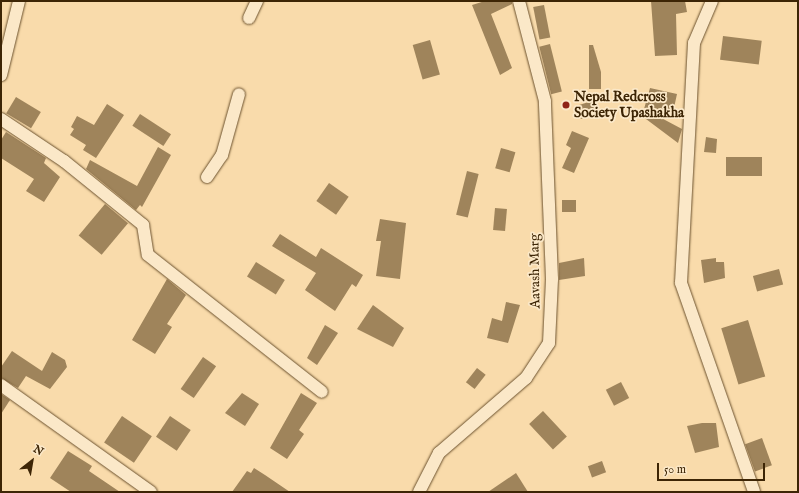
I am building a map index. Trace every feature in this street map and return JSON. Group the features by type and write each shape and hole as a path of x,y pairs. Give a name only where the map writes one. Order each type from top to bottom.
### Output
{"street":[{"path":"1,75 19,1"},
{"path":"250,18 257,1"},
{"name":"Aavash Marg","path":"419,492 439,453 526,378 549,343 552,279 545,101 519,1"},
{"path":"712,1 694,43 681,283 754,492"},
{"path":"206,177 222,155 239,94"},
{"path":"1,119 64,161 143,226 148,255 322,392"},
{"path":"1,385 151,492"}],"building":[{"path":"485,1 512,1 512,4 491,14 512,68 500,75 472,5"},
{"path":"651,1 685,1 687,12 676,14 677,55 655,56"},
{"path":"544,5 550,37 539,39 533,7"},
{"path":"723,36 762,41 759,65 720,60"},
{"path":"430,40 440,75 423,80 413,45"},
{"path":"550,44 562,92 551,94 539,47"},
{"path":"589,45 593,45 601,72 601,89 589,89"},
{"path":"650,88 677,94 672,117 650,112 682,129 678,143 642,116"},
{"path":"16,97 41,112 31,128 6,113"},
{"path":"592,101 596,114 581,119 577,106"},
{"path":"107,104 124,115 96,158 83,150 86,145 70,135 74,129 71,127 77,116 94,125"},
{"path":"140,114 171,134 163,146 132,126"},
{"path":"572,131 589,138 574,173 562,168 571,148 566,145"},
{"path":"6,132 46,158 44,163 60,177 44,202 26,191 34,179 1,158 1,140"},
{"path":"706,137 717,139 716,153 704,152"},
{"path":"158,147 171,155 142,207 140,205 136,210 86,169 90,160 137,186"},
{"path":"501,148 515,152 510,172 495,168"},
{"path":"726,157 762,157 762,176 726,176"},
{"path":"467,171 479,174 468,218 456,215"},
{"path":"329,183 349,197 336,215 316,201"},
{"path":"562,200 576,200 576,212 562,212"},
{"path":"105,204 128,223 102,255 79,235"},
{"path":"495,208 507,209 505,231 493,230"},
{"path":"380,219 406,223 400,279 376,276 381,241 376,241"},
{"path":"280,234 316,257 321,248 363,275 356,287 352,284 335,311 305,290 316,273 272,246"},
{"path":"584,258 585,276 559,280 559,263"},
{"path":"716,258 716,262 724,262 725,278 704,283 701,260"},
{"path":"256,262 285,280 276,294 247,276"},
{"path":"779,269 783,284 757,291 753,276"},
{"path":"167,279 186,295 167,324 172,327 155,354 132,340"},
{"path":"506,302 520,305 508,343 487,338 492,318 502,321"},
{"path":"373,305 404,328 393,347 357,329"},
{"path":"748,320 765,376 738,385 721,328"},
{"path":"325,325 338,333 317,365 307,358"},
{"path":"12,351 42,371 52,352 65,360 67,367 50,389 26,376 18,388 1,378 1,367"},
{"path":"203,357 216,366 194,398 181,389"},
{"path":"477,368 486,375 475,389 466,382"},
{"path":"621,382 629,398 614,406 606,390"},
{"path":"242,393 259,404 245,426 225,413"},
{"path":"301,393 317,403 299,430 304,434 287,459 270,448"},
{"path":"1,394 10,400 1,414"},
{"path":"543,411 567,437 553,450 529,424"},
{"path":"122,416 152,436 134,463 104,443"},
{"path":"170,416 191,430 177,451 156,437"},
{"path":"702,423 716,423 719,447 695,453 687,426"},
{"path":"762,438 772,465 755,471 745,444"},
{"path":"68,451 92,466 89,471 120,492 71,492 50,478"},
{"path":"602,461 606,472 592,477 588,466"},
{"path":"254,468 290,492 232,492 247,471 251,473"},
{"path":"516,473 528,492 488,492"}],"place":[{"name":"Nepal Redcross Society Upashakha","path":"566,105"}]}
